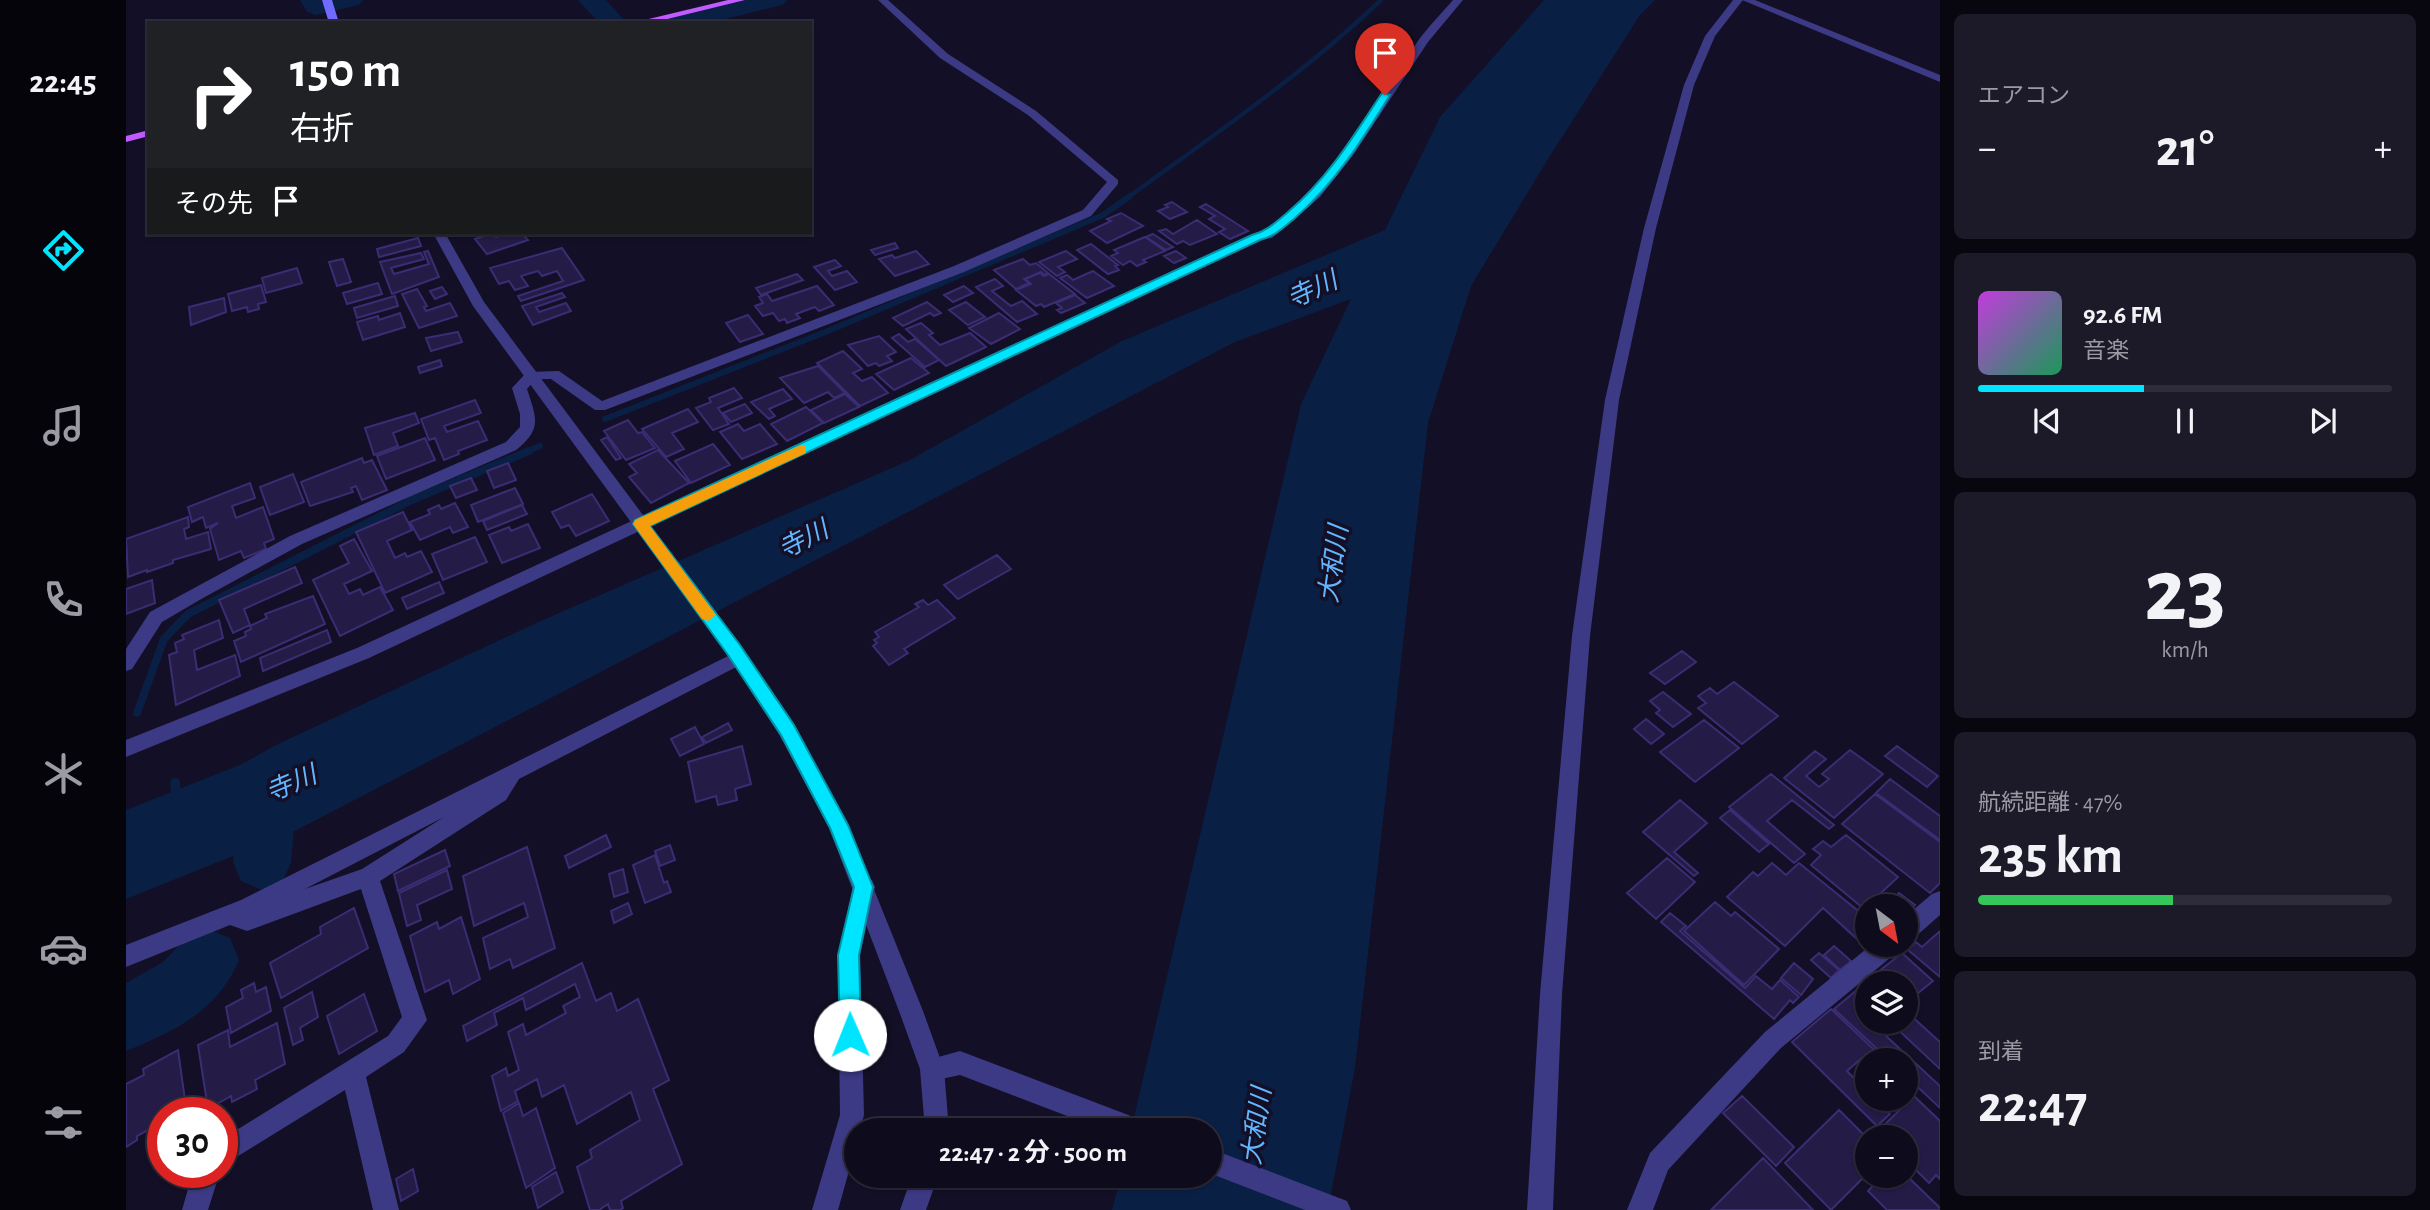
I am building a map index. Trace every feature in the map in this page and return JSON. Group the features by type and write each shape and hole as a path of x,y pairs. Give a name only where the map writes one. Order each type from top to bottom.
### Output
{"main road":[{"path":"327,0 333,21"},
{"path":"646,21 740,0"},
{"path":"126,139 147,134"}],"street":[{"path":"126,664 156,617 197,593 296,540 511,446 526,436 530,427 519,388 532,375 554,374 593,405 600,407 613,404 947,274 1087,212 1114,183 1032,113 944,56 908,26 883,0"},
{"path":"126,749 363,653 643,527 1243,243 1268,234 1316,194 1350,152 1424,40 1458,0"},
{"path":"1540,1210 1551,994 1580,650 1612,400 1650,228 1689,85 1710,36 1738,0"},
{"path":"1747,0 1940,79"},
{"path":"440,235 478,303 736,654 787,730 838,825 863,887 932,1069 936,1118"},
{"path":"126,956 229,915 513,774 736,654"},
{"path":"229,915 247,920 368,877 499,794 513,774"},
{"path":"238,1144 396,1044 415,1020 368,877"},
{"path":"825,1210 852,1115 849,955 863,887"},
{"path":"1918,920 1940,901"},
{"path":"1640,1210 1659,1162 1764,1050 1874,957"},
{"path":"932,1069 960,1063 1104,1118"},
{"path":"353,1071 386,1210"},
{"path":"1222,1165 1338,1210"},
{"path":"195,1210 200,1188"},
{"path":"913,1210 921,1188"}],"water":[{"path":"1544,0 1655,0 1640,15 1471,286 1428,423 1355,1068 1328,1210 1112,1210 1118,1188 1222,1188 1222,1118 1134,1118 1301,404 1351,299 1235,342 295,831 126,899 126,810 242,764 276,745 536,623 910,460 1122,341 1385,230 1440,117"}],"building":[{"path":"1172,202 1187,212 1170,219 1158,211"},
{"path":"1206,204 1248,231 1230,239 1219,232 1225,229 1209,219 1215,216 1200,207"},
{"path":"1121,213 1143,226 1107,243 1090,231 1111,221 1107,219"},
{"path":"1197,220 1217,234 1190,245 1183,241 1177,244 1159,231 1166,229 1173,234"},
{"path":"1153,234 1173,247 1166,250 1146,237"},
{"path":"487,235 523,235 528,240 487,254 475,239"},
{"path":"1145,237 1165,251 1143,260 1146,262 1137,266 1130,261 1123,265 1111,256 1118,253 1114,250"},
{"path":"418,238 421,246 379,257 377,249"},
{"path":"895,243 898,248 875,255 871,250"},
{"path":"1091,244 1118,265 1115,266 1119,270 1108,274 1077,250"},
{"path":"562,248 584,280 521,301 518,296 563,281 557,271 542,276 538,271 521,276 528,286 515,290 509,281 499,284 490,268"},
{"path":"428,251 439,277 392,294 380,262 421,253 424,259 391,268 394,274 429,264 424,252"},
{"path":"916,251 929,264 895,276 879,259 892,255 895,258"},
{"path":"1066,251 1077,259 1058,267 1065,272 1057,276 1039,262"},
{"path":"1176,251 1186,258 1174,263 1164,256"},
{"path":"343,259 351,282 337,286 329,262"},
{"path":"1023,259 1030,265 1036,263 1048,273 1044,275 1041,272 1024,279 1029,283 1016,289 994,270"},
{"path":"835,260 841,266 828,271 832,276 847,271 857,282 835,290 814,267"},
{"path":"297,268 302,283 266,293 262,278"},
{"path":"1093,271 1114,286 1087,298 1060,278 1067,275 1073,280"},
{"path":"1040,273 1044,276 1049,274 1075,294 1044,307 1041,304 1036,306 1016,290 1031,284 1025,279"},
{"path":"797,274 803,280 761,295 756,288"},
{"path":"995,279 1003,286 992,291 1011,306 1022,301 1037,314 1017,322 976,287"},
{"path":"378,283 382,294 347,304 343,293"},
{"path":"261,285 266,302 258,304 259,309 248,312 247,307 232,311 228,294"},
{"path":"817,286 834,305 819,311 815,307 796,314 800,318 787,323 785,319 779,321 773,313 763,316 755,306 763,303 759,297 767,294 772,301"},
{"path":"964,286 973,293 953,302 944,295"},
{"path":"442,287 447,294 435,299 430,291"},
{"path":"417,289 427,306 424,307 426,311 450,303 457,316 419,328 402,294"},
{"path":"562,293 565,297 536,307 539,312 566,303 571,311 533,325 522,306"},
{"path":"1075,295 1085,303 1061,313 1057,310 1062,308 1056,303"},
{"path":"395,296 398,306 357,318 354,308"},
{"path":"224,298 226,312 191,325 189,307"},
{"path":"927,302 941,313 934,316 930,313 903,326 893,318"},
{"path":"966,302 985,317 968,325 949,310"},
{"path":"400,313 405,327 363,340 357,322 378,316 379,320"},
{"path":"999,313 1020,329 991,344 969,328"},
{"path":"748,315 763,334 740,342 726,323"},
{"path":"921,323 933,333 929,335 940,345 970,333 986,347 946,366 906,329"},
{"path":"458,332 462,342 431,351 426,338"},
{"path":"899,334 908,342 915,339 939,360 925,367 892,338"},
{"path":"879,336 896,352 887,356 892,361 879,366 876,363 868,366 848,345"},
{"path":"843,351 862,369 853,373 862,381 872,377 888,393 860,406 817,363"},
{"path":"911,358 929,373 894,390 876,374"},
{"path":"440,360 442,366 420,373 418,367"},
{"path":"818,366 845,393 834,398 828,392 804,403 780,378"},
{"path":"734,388 742,398 718,408 729,424 713,430 696,408 711,402 709,398"},
{"path":"783,389 792,399 769,409 775,416 769,419 751,402"},
{"path":"845,394 859,407 824,423 811,410"},
{"path":"475,400 481,413 444,426 447,432 478,421 487,440 458,451 459,454 444,460 435,438 429,440 421,419"},
{"path":"745,404 752,413 731,422 723,413"},
{"path":"806,407 823,423 787,441 771,424"},
{"path":"688,409 698,422 672,433 684,449 666,457 642,429"},
{"path":"415,413 419,423 393,433 398,446 374,455 365,428"},
{"path":"628,420 655,448 626,460 604,431"},
{"path":"738,424 744,431 760,424 777,444 742,459 720,432"},
{"path":"607,437 621,458 616,460 601,440"},
{"path":"425,438 435,460 386,479 377,456"},
{"path":"713,444 730,465 691,483 675,461"},
{"path":"658,450 689,483 651,503 629,477 637,473 629,464"},
{"path":"362,458 364,463 372,460 387,490 362,500 356,486 351,488 353,492 310,506 301,482"},
{"path":"508,463 516,480 494,488 487,471"},
{"path":"293,474 304,502 270,515 260,487"},
{"path":"471,478 477,490 456,498 450,486"},
{"path":"250,483 255,498 232,506 236,518 263,507 274,539 264,543 266,549 244,558 241,551 219,560 210,529 218,523 206,528 203,517 192,522 188,507"},
{"path":"515,488 523,504 478,522 471,505"},
{"path":"592,494 609,521 576,536 569,525 561,528 552,512"},
{"path":"455,503 468,527 453,533 450,527 420,540 410,522 430,514 428,510 439,505 441,509"},
{"path":"522,505 527,514 487,530 483,521"},
{"path":"403,512 412,530 387,541 395,558 405,553 407,557 421,551 432,572 385,593 356,532"},
{"path":"188,517 189,527 184,529 186,539 208,532 211,549 128,577 126,539"},
{"path":"528,524 540,548 502,563 489,535 509,527 511,531"},
{"path":"475,537 487,562 443,580 432,554"},
{"path":"354,539 372,571 344,584 349,594 360,589 363,595 380,587 393,610 340,636 313,580 349,563 340,546"},
{"path":"997,555 1011,569 958,599 944,585"},
{"path":"295,567 302,583 244,609 250,625 233,633 219,600"},
{"path":"152,580 155,603 126,614 126,589"},
{"path":"439,582 444,593 407,609 402,598"},
{"path":"313,596 325,624 241,662 234,641 246,636 245,632 251,629 250,626 267,618 265,614"},
{"path":"923,600 928,605 937,600 955,618 904,649 908,653 889,665 873,646 877,643 874,640 879,637 875,632 919,607 915,604"},
{"path":"219,620 223,638 194,650 197,670 235,655 240,676 176,705 169,655 177,652 175,643 184,639 182,635"},
{"path":"327,630 331,642 263,671 260,658"},
{"path":"1682,651 1696,662 1665,684 1650,673"},
{"path":"1734,682 1778,716 1742,744 1698,708 1706,703 1698,696 1710,688 1717,694"},
{"path":"1663,692 1691,714 1673,727 1656,713 1660,710 1650,701"},
{"path":"1646,719 1664,734 1651,744 1634,729"},
{"path":"1704,720 1739,748 1695,782 1660,752"},
{"path":"728,723 732,730 706,743 702,737"},
{"path":"695,727 704,744 680,756 671,739"},
{"path":"742,746 751,784 735,789 737,800 718,805 716,796 696,802 688,762"},
{"path":"1897,746 1938,776 1927,787 1885,756"},
{"path":"1850,750 1883,774 1834,818 1784,778 1815,751 1826,759 1806,776 1819,787 1829,779 1822,774"},
{"path":"1771,774 1834,825 1829,829 1792,800 1767,821 1805,854 1794,863 1729,807"},
{"path":"1890,779 1940,816 1940,840 1876,793"},
{"path":"1875,794 1940,842 1940,883 1930,893 1842,824"},
{"path":"1680,800 1707,823 1674,852 1698,873 1694,876 1643,832"},
{"path":"1730,810 1769,844 1759,852 1720,818"},
{"path":"606,835 611,847 569,868 565,856"},
{"path":"1846,835 1898,877 1880,894 1855,894 1855,902 1811,865 1821,855 1813,849 1823,841 1831,847"},
{"path":"670,845 675,860 660,866 655,851"},
{"path":"527,847 555,948 513,968 510,959 490,969 483,938 528,917 524,903 474,926 463,876"},
{"path":"445,850 450,866 398,891 394,874"},
{"path":"655,855 664,883 667,881 671,892 645,903 633,865"},
{"path":"1667,858 1695,882 1656,919 1627,893"},
{"path":"1772,863 1786,875 1799,863 1855,908 1855,937 1823,908 1785,946 1727,897 1753,872 1758,876"},
{"path":"623,869 628,892 614,897 609,874"},
{"path":"447,870 452,889 417,905 421,920 407,926 399,893"},
{"path":"1715,902 1731,916 1735,912 1779,949 1744,985 1684,931"},
{"path":"628,903 632,914 614,923 611,911"},
{"path":"354,908 368,948 281,998 270,963 321,934 320,927"},
{"path":"1670,913 1686,926 1680,931 1745,988 1756,976 1772,989 1780,980 1799,997 1793,1003 1790,1000 1774,1019 1661,922"},
{"path":"461,917 480,979 453,994 449,980 425,992 410,936 437,922 439,929"},
{"path":"1940,931 1940,977 1916,957 1918,944 1922,947"},
{"path":"1834,946 1851,961 1840,970 1824,955"},
{"path":"1819,953 1839,970 1831,978 1811,960"},
{"path":"1897,957 1906,957 1933,981 1918,993 1918,971 1879,971"},
{"path":"582,963 596,1001 611,993 617,1011 638,999 669,1080 653,1089 682,1164 621,1201 623,1208 620,1210 610,1210 608,1204 599,1210 590,1210 577,1167 592,1158 590,1150 640,1120 631,1092 577,1124 564,1085 542,1097 537,1079 515,1091 518,1101 501,1111 492,1076 506,1068 508,1076 519,1070 508,1032 523,1024 526,1035 566,1013 563,1006 580,997 575,984 526,1010 523,998 494,1013 497,1025 467,1041 463,1026"},
{"path":"1794,963 1813,979 1801,995 1781,978"},
{"path":"254,983 256,992 266,987 271,1011 231,1033 226,1007 243,998 241,990"},
{"path":"312,992 318,1017 300,1028 303,1040 293,1045 284,1008"},
{"path":"1855,992 1855,1028 1834,1009"},
{"path":"364,994 377,1031 339,1054 327,1016"},
{"path":"1831,1009 1872,1048 1855,1048 1855,1064 1847,1071 1855,1079 1855,1104 1792,1042"},
{"path":"1918,1022 1940,1042 1940,1069 1918,1048 1903,1034 1918,1034"},
{"path":"277,1023 285,1064 255,1080 257,1089 238,1099 231,1096 206,1097 198,1045 228,1030 230,1047"},
{"path":"1861,1034 1884,1034 1899,1048 1876,1048"},
{"path":"178,1050 185,1097 147,1097 147,1130 126,1147 126,1084 144,1075 143,1069"},
{"path":"1918,1066 1940,1086 1940,1108 1918,1087"},
{"path":"1742,1096 1794,1147 1776,1166 1723,1113"},
{"path":"1918,1100 1940,1121 1940,1179 1936,1175 1929,1183 1918,1172 1918,1125 1884,1125 1899,1111 1918,1111"},
{"path":"519,1103 523,1116 536,1108 555,1168 526,1188 503,1113"},
{"path":"1839,1110 1855,1126 1855,1186 1831,1210 1785,1163"},
{"path":"1862,1111 1887,1111 1890,1114 1876,1125"},
{"path":"1763,1158 1813,1210 1711,1210"},
{"path":"413,1169 418,1191 401,1201 396,1179"},
{"path":"556,1172 563,1192 538,1208 532,1187"},
{"path":"1918,1187 1940,1210 1887,1210 1868,1191 1871,1188"}],"waterway":[{"path":"313,0 316,7 350,0"},
{"path":"591,0 612,21"},
{"path":"683,21 774,0"},
{"path":"1127,198 1289,79 1381,0"},
{"path":"605,419 828,331 1103,215 1130,196"},
{"path":"525,452 540,446"},
{"path":"137,713 164,639 188,614 412,500 529,451"},
{"path":"175,783 177,801"},
{"name":"寺川","path":"262,862 269,793"},
{"path":"126,1019 186,985 208,960"}],"slow traffic":[{"path":"708,615 640,524 801,449"}],"route":[{"path":"850,1035 849,955 863,887 838,825 787,730 734,650 640,524 1256,237 1268,234 1316,194 1350,152 1385,95"}],"water label":[{"name":"大和川","path":"1333,564"},
{"name":"大和川","path":"1256,1126"}]}
